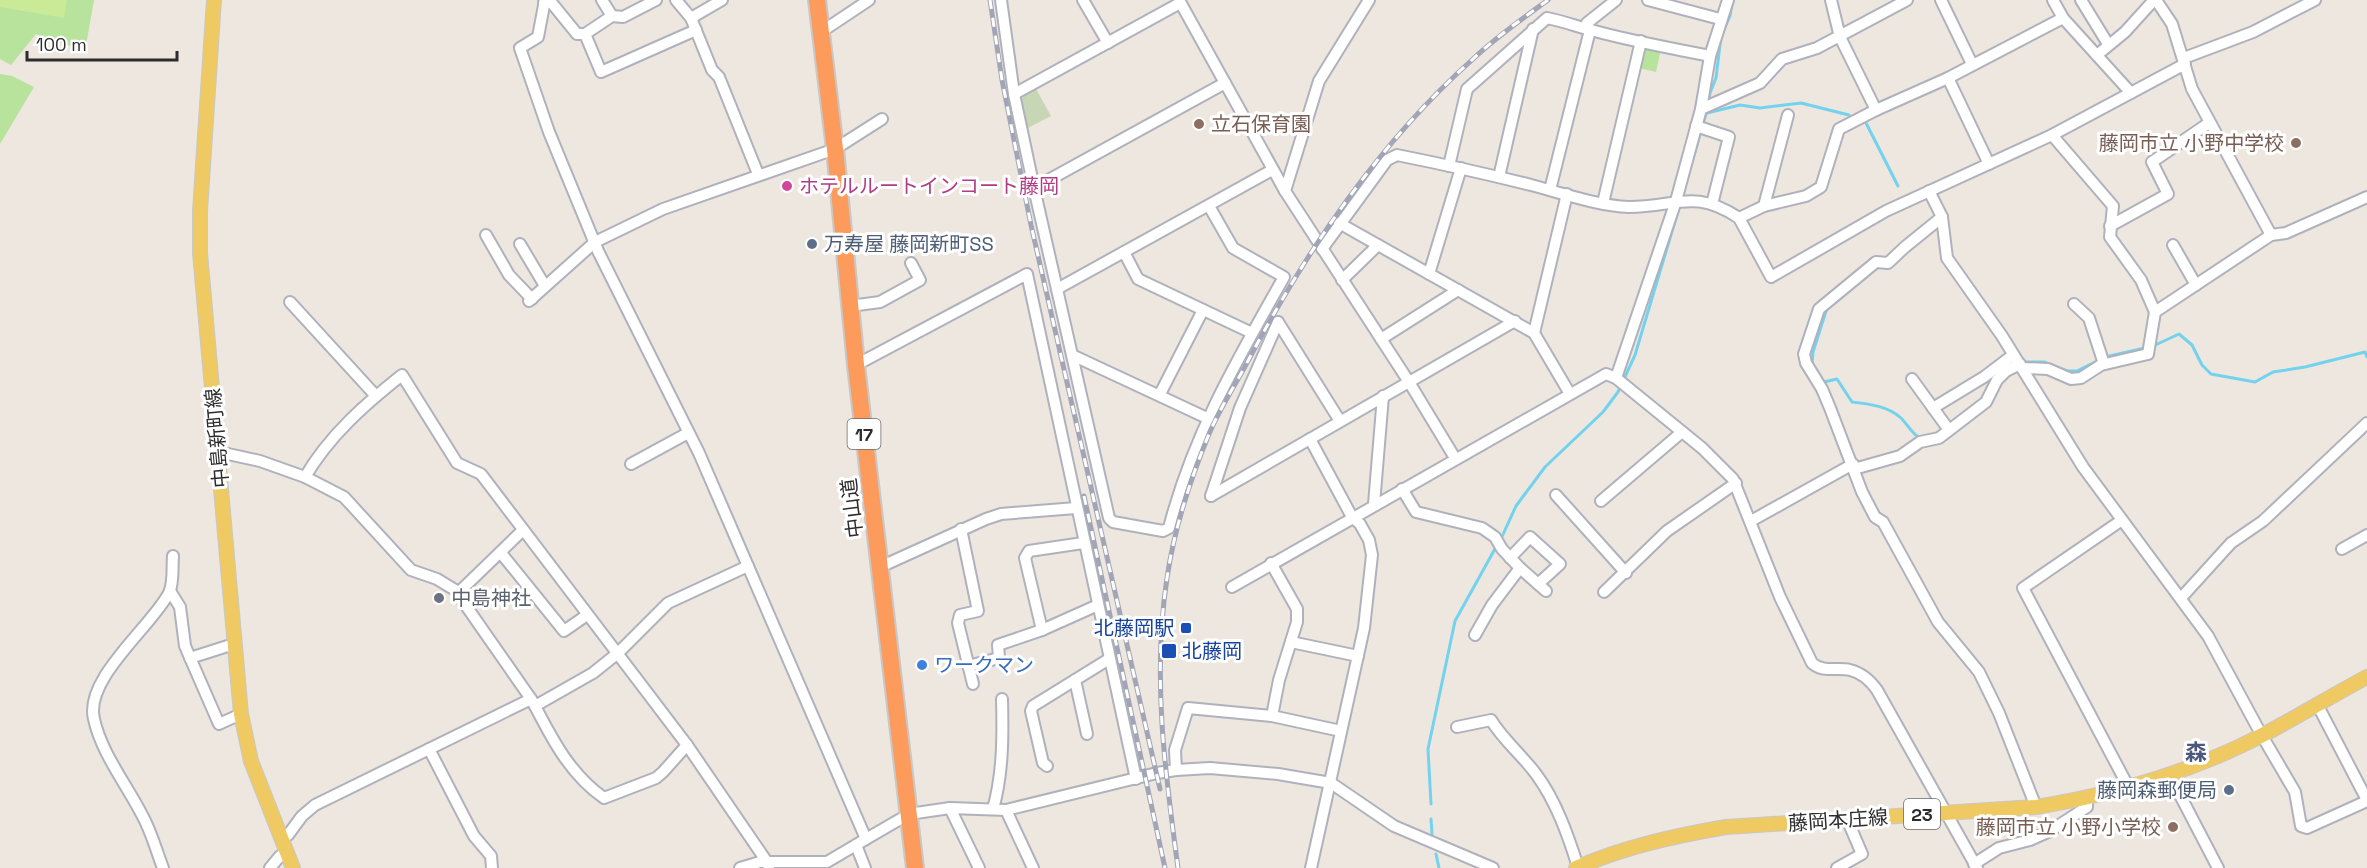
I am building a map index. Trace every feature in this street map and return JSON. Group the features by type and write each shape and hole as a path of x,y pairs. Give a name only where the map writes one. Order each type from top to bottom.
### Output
{"highway":[{"name":"中山道","path":"817,0 835,149 856,365 915,868"}],"main road":[{"name":"中島新町線","path":"214,0 200,211 200,253 234,644 241,714 251,761 293,868"},
{"name":"藤岡本庄線","path":"1582,867 1635,846 1726,827 2036,807 2129,788 2213,758 2367,677"}],"street":[{"path":"602,0 612,16"},
{"path":"656,0 623,17 612,16 585,34 577,34 551,2 545,2 538,37 520,48 549,132 595,242 699,453 748,566 861,842 865,868"},
{"path":"676,0 690,18 712,70 719,77 758,174"},
{"path":"690,18 722,0"},
{"path":"820,32 869,0"},
{"path":"1001,0 1014,94 1034,188 1110,518 1113,522 1163,531 1169,528 1178,493 1208,418 1284,277 1233,248 1209,206"},
{"path":"1083,0 1108,43"},
{"path":"1285,191 1319,81 1369,0"},
{"path":"1550,190 1590,30 1587,23 1616,0"},
{"path":"1648,0 1720,19"},
{"path":"1616,378 1676,201 1701,109 1710,56 1720,19 1730,0 1737,0"},
{"path":"1831,0 1840,37 1876,110"},
{"path":"1701,109 1760,83 1782,59 1801,51 1811,51 1907,0"},
{"path":"1941,0 1972,64"},
{"path":"2052,0 2063,18 2131,93"},
{"path":"2081,0 2108,44"},
{"path":"2097,55 2125,32 2155,0 2172,24 2192,89 2271,235"},
{"path":"1322,249 1387,160 1393,156 1461,168 1603,203 1629,207 1699,200 1712,204 1739,218 1771,277 1886,211 2052,135 2185,61 2253,32 2315,0"},
{"path":"1014,94 1180,2 1272,170 1409,382 1455,459"},
{"path":"1449,166 1467,89 1547,18 1569,22 1590,30 1710,56"},
{"path":"1739,218 1764,206 1806,196 1821,187 1839,129 1948,78 2063,18"},
{"path":"1499,177 1533,29"},
{"path":"585,34 602,72 696,30"},
{"path":"1603,203 1641,41"},
{"path":"1948,78 1989,164"},
{"path":"1034,188 1225,83"},
{"path":"1764,206 1788,115"},
{"path":"486,235 509,275 530,300 595,242 663,208 835,149 882,119"},
{"path":"2110,226 2168,194 2152,162 2209,123"},
{"path":"1696,126 1729,137 1712,204"},
{"path":"1933,408 1984,377 2019,362 2048,369 2071,379 2081,378 2104,364 2148,354 2155,312 2141,280 2110,237 2113,206 2052,135"},
{"path":"1430,274 1461,168"},
{"path":"1057,289 1272,170"},
{"path":"1929,191 1942,217 1947,258 2019,362 2083,467 2208,636 2295,792 2301,826 2307,828 2367,801 2317,704"},
{"path":"1534,333 1567,194"},
{"path":"2155,312 2271,235 2286,233 2367,197"},
{"path":"1942,217 1888,264 1876,262 1819,309 1804,354 1806,363 1822,389 1862,492 1875,517 1883,522 1938,622 1979,672 1999,713 2036,807"},
{"path":"1339,223 1534,333 1570,394"},
{"path":"520,244 545,286"},
{"path":"1342,280 1378,245"},
{"path":"2173,245 2196,285"},
{"path":"1124,252 1138,279 1252,333"},
{"path":"850,306 880,302 920,280 911,263"},
{"path":"856,365 1026,274 1136,778"},
{"path":"1381,339 1458,290"},
{"path":"290,302 376,396"},
{"path":"2074,304 2089,318 2104,364"},
{"path":"1160,394 1203,310"},
{"path":"1341,422 1278,322 1240,408 1211,496 1341,422 1383,396 1515,321"},
{"path":"1072,355 1208,418"},
{"path":"1751,521 1854,467 1900,456 1920,442 1939,438 1986,402 1997,380 2019,362"},
{"path":"1232,586 1606,374 1616,378 1702,448 1736,483 1780,597 1812,663 1821,668 1848,669 1868,678 1877,690 1944,813 1976,866 1999,848 2030,840 2050,831 2087,807 2087,798"},
{"path":"305,477 319,453 376,396 402,375 456,463 481,474 522,531 687,745 768,865"},
{"path":"1912,379 1949,430"},
{"path":"1374,504 1383,396"},
{"path":"2181,598 2231,543 2271,514 2367,423"},
{"path":"1601,501 1682,432"},
{"path":"631,464 688,433"},
{"path":"1310,439 1352,517 1360,524 1369,540 1372,555 1364,628 1311,868"},
{"path":"219,452 260,460 305,477 344,497 411,570 437,579 454,590 533,703 560,753 579,777 604,798 656,778 687,745"},
{"path":"1604,592 1667,531 1736,483"},
{"path":"1402,489 1416,512 1482,528 1495,537 1510,558 1542,588 1560,564 1530,537 1510,558"},
{"path":"1556,495 1626,573"},
{"path":"880,567 961,529 1001,514 1076,508"},
{"path":"2122,520 2023,588 2129,788"},
{"path":"961,529 978,611 960,615 958,623 973,684"},
{"path":"457,594 522,531"},
{"path":"2342,549 2367,535"},
{"path":"1042,630 1025,558 1029,551 1083,543"},
{"path":"501,553 564,632 587,615"},
{"path":"163,868 143,815 116,771 102,740 94,719 92,703 101,682 170,591 173,556"},
{"path":"1271,563 1297,609 1297,622 1279,680 1272,716"},
{"path":"270,868 280,856 288,835 302,816 315,805 429,748 533,703 593,673 618,653 668,603 748,566"},
{"path":"1475,635 1492,605 1520,568"},
{"path":"170,591 180,607 185,646 219,724 241,714"},
{"path":"968,666 999,658 998,645 1042,630 1098,605"},
{"path":"1291,642 1358,656"},
{"path":"190,658 234,644"},
{"path":"1047,766 1042,763 1031,711 1033,706 1109,659"},
{"path":"1074,680 1087,734"},
{"path":"993,809 998,790 1003,725 1002,699"},
{"path":"1176,770 1175,750 1188,708 1272,716 1341,731"},
{"path":"1457,727 1491,720 1501,737 1536,774 1554,804 1582,867"},
{"path":"429,748 474,836 491,856 492,868"},
{"path":"740,868 827,862 909,814 950,808 1006,810 1136,778 1176,770 1210,768 1278,774 1331,783 1394,826 1493,868"},
{"path":"2169,774 2218,868"},
{"path":"950,808 979,868"},
{"path":"1006,810 1033,868"},
{"path":"1837,868 1862,854 1847,819"}],"green space":[{"path":"0,0 94,0 85,51 36,34 11,65 0,59"},
{"path":"0,0 67,0 64,18 0,7"},
{"path":"1642,48 1661,49 1656,72 1639,68"},
{"path":"0,74 12,76 34,87 0,144"},
{"path":"1035,87 1051,116 1026,129 1022,100 1028,91"}],"waterway":[{"path":"1708,104 1716,78 1721,36 1730,16 1732,3"},
{"path":"1707,113 1740,105 1760,108 1801,103 1849,115"},
{"path":"1703,124 1707,110"},
{"path":"1865,121 1898,186"},
{"path":"1686,182 1701,131"},
{"path":"1500,541 1516,506 1545,467 1603,412 1618,392 1635,355 1679,208"},
{"path":"1812,364 1813,352 1827,308"},
{"path":"2151,347 2179,334 2192,345 2202,365 2211,374 2255,382 2273,372 2305,367 2365,352 2367,357"},
{"path":"2105,357 2145,348"},
{"path":"2023,362 2044,362 2067,371 2077,371 2099,360"},
{"path":"1822,380 1824,382 1837,379 1852,402 1884,408 1896,414 1920,438"},
{"path":"1431,804 1428,749 1455,621 1496,547"},
{"path":"1431,819 1432,834"},
{"path":"1436,854 1439,868"}],"railway":[{"path":"990,0 1002,80 1031,225 1160,789"},
{"path":"1178,868 1162,724 1160,688 1163,615 1167,578 1178,523 1209,434 1223,405 1296,277 1321,237 1376,162 1439,91 1500,36 1548,0"},
{"path":"1084,496 1165,868"}],"place":[{"name":"立石保育園","path":"1199,124"},
{"name":"藤岡市立 小野中学校","path":"2296,143"},
{"name":"ホテルルートインコート藤岡","path":"787,186"},
{"name":"万寿屋 藤岡新町SS","path":"812,244"},
{"name":"中島神社","path":"439,598"},
{"name":"北藤岡駅","path":"1186,628"},
{"name":"北藤岡","path":"1169,651"},
{"name":"ワークマン","path":"922,665"},
{"name":"藤岡森郵便局","path":"2229,790"},
{"name":"藤岡市立 小野小学校","path":"2173,827"}],"district":[{"name":"森","path":"2196,752"}]}
